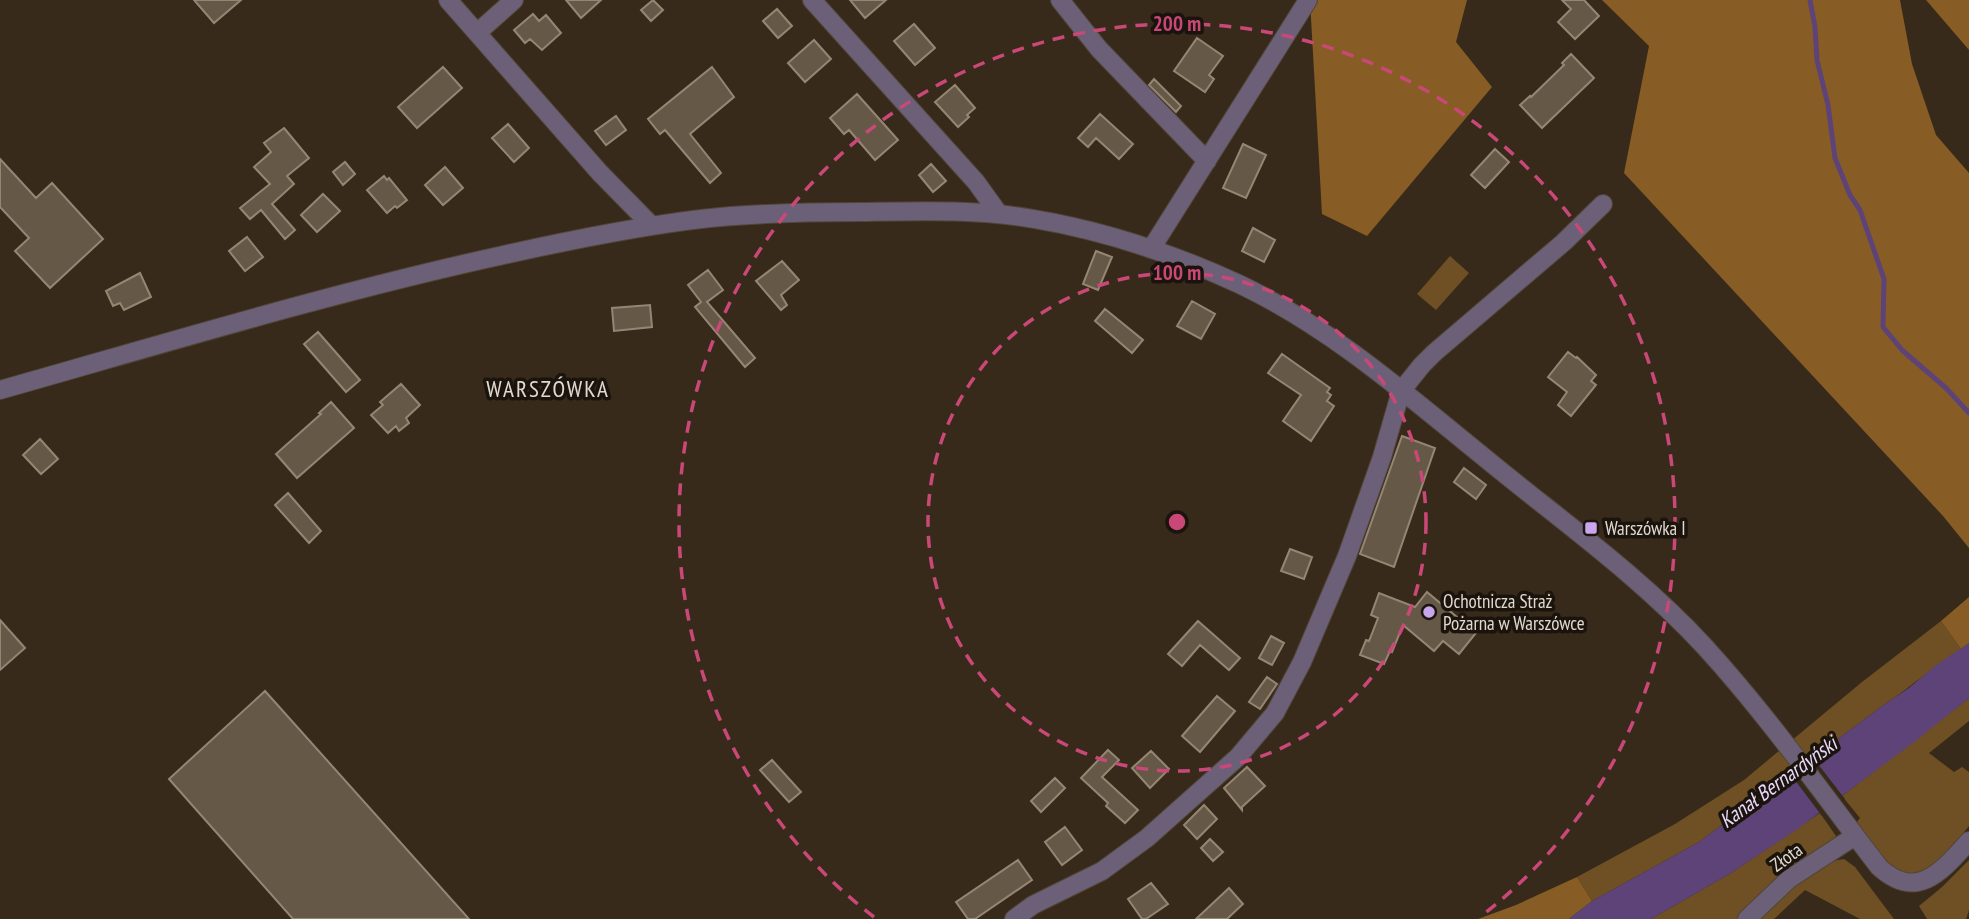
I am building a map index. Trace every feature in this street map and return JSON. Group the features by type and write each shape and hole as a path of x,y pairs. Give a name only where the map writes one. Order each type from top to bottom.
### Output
{"street":[{"path":"448,0 600,173 652,226"},
{"path":"477,33 514,0"},
{"path":"812,0 976,182 999,214"},
{"path":"1060,0 1108,59 1207,161"},
{"path":"1152,249 1308,0"},
{"path":"1014,919 1033,905 1102,871 1147,838 1238,757 1275,713 1302,662 1346,556 1382,457 1401,391 1434,353 1564,243 1603,204"},
{"path":"0,390 412,275 538,247 652,226 715,218 821,212 910,211 999,214 1075,228 1152,249 1220,276 1285,308 1325,333 1401,391 1632,577 1669,610 1704,645 1784,743 1879,867 1890,877 1900,883 1924,881 1951,862 1969,841"},
{"name":"Złota","path":"1748,919 1789,879 1850,829"}],"shaded area":[{"path":"1310,0 1467,0 1456,42 1492,87 1367,236 1322,214"},
{"path":"1602,0 1900,0 1912,64 1936,135 1969,173 1969,548 1943,516 1624,173 1649,46"},
{"path":"1926,0 1969,0 1969,50"},
{"path":"1450,256 1469,273 1436,310 1417,294"},
{"path":"1969,597 1969,643 1961,649 1941,621"},
{"path":"1941,621 1961,649 1699,842 1592,901 1577,877 1675,824 1744,780 1862,682"},
{"path":"1969,643 1969,698 1799,828 1731,873 1651,919 1569,919 1592,901 1699,842"},
{"path":"1969,698 1969,721 1929,753 1954,772 1962,767 1969,772 1969,826 1946,853 1927,869 1906,873 1895,869 1879,854 1857,822 1860,818 1842,796"},
{"path":"1820,813 1836,836 1835,842 1738,919 1651,919 1731,873"},
{"path":"1844,859 1855,867 1894,919 1860,919 1805,890 1774,919 1756,919 1779,896 1826,862"},
{"path":"1969,860 1969,910 1966,919 1927,919 1919,906"},
{"path":"1577,877 1592,901 1569,919 1478,919 1516,905"}],"pier":[{"path":"1811,755 1845,799 1822,816 1788,771"}],"building":[{"path":"194,0 241,0 214,23"},
{"path":"566,0 601,0 581,18"},
{"path":"653,0 663,10 651,21 641,10"},
{"path":"850,0 886,0 865,18"},
{"path":"1562,0 1584,0 1599,16 1575,39 1558,22 1571,9"},
{"path":"777,9 792,26 778,38 763,21"},
{"path":"533,14 539,21 546,15 561,33 542,50 530,39 525,43 514,30"},
{"path":"914,24 935,48 915,65 894,41"},
{"path":"1197,38 1223,56 1209,75 1214,79 1205,92 1174,71"},
{"path":"814,40 831,59 805,82 788,63"},
{"path":"1571,54 1594,78 1542,128 1520,105 1564,65 1562,63"},
{"path":"443,67 462,88 417,128 398,107"},
{"path":"712,67 734,97 690,134 721,173 710,183 665,130 660,134 648,119"},
{"path":"1154,79 1181,106 1176,112 1149,85"},
{"path":"955,85 975,108 958,127 935,102"},
{"path":"857,94 898,140 875,160 849,130 844,134 830,118"},
{"path":"1100,114 1133,144 1119,159 1096,138 1088,147 1078,138"},
{"path":"616,116 626,130 606,145 595,131"},
{"path":"508,124 529,148 514,162 492,138"},
{"path":"284,128 309,158 287,176 294,184 272,204 295,230 285,239 261,210 250,219 240,208 270,184 254,167 271,152 264,143"},
{"path":"1243,144 1266,155 1246,198 1223,188"},
{"path":"1495,149 1509,162 1485,188 1471,175"},
{"path":"0,159 36,198 52,183 103,239 50,288 15,251 29,238 0,207"},
{"path":"345,162 355,174 343,185 333,172"},
{"path":"931,164 946,181 933,192 919,175"},
{"path":"445,167 463,188 443,205 425,185"},
{"path":"384,176 387,180 389,178 407,200 387,213 367,190"},
{"path":"323,194 340,211 317,232 301,215"},
{"path":"1253,228 1275,240 1264,262 1242,251"},
{"path":"247,237 263,257 245,271 229,251"},
{"path":"1096,251 1112,257 1098,290 1083,284"},
{"path":"782,261 799,280 781,295 787,305 781,310 756,281"},
{"path":"708,270 723,290 707,302 755,358 745,367 695,307 701,302 688,285"},
{"path":"140,273 151,297 124,310 120,303 113,306 106,291"},
{"path":"1192,301 1215,314 1201,339 1177,326"},
{"path":"650,305 652,327 614,331 612,308"},
{"path":"1105,309 1143,340 1132,353 1095,321"},
{"path":"318,332 360,380 346,392 304,344"},
{"path":"1568,352 1596,375 1591,381 1596,385 1571,416 1558,405 1567,392 1548,377"},
{"path":"1282,354 1330,388 1327,392 1331,395 1327,401 1334,406 1311,441 1283,421 1301,395 1268,373"},
{"path":"401,384 420,405 406,418 409,423 399,431 396,426 388,433 371,415 383,405 380,402"},
{"path":"331,402 354,428 297,478 276,454"},
{"path":"1402,436 1435,448 1394,567 1360,554"},
{"path":"40,439 58,459 41,474 23,455"},
{"path":"1464,468 1486,485 1476,499 1454,482"},
{"path":"288,493 321,531 309,543 275,505"},
{"path":"1290,549 1312,557 1304,579 1281,571"},
{"path":"1427,592 1476,633 1459,654 1443,641 1434,651 1403,625 1384,664 1360,655 1378,618 1371,615 1379,593 1415,607"},
{"path":"0,620 25,648 0,670"},
{"path":"1198,621 1240,658 1229,670 1200,645 1182,666 1168,654"},
{"path":"1271,636 1284,643 1272,665 1259,658"},
{"path":"1267,677 1277,684 1260,709 1249,702"},
{"path":"265,691 469,919 293,919 169,779"},
{"path":"1217,696 1235,711 1200,752 1182,736"},
{"path":"1108,750 1119,760 1102,777 1138,810 1125,823 1081,778"},
{"path":"1151,751 1169,769 1150,788 1132,768"},
{"path":"772,760 801,792 789,802 760,770"},
{"path":"1247,767 1265,786 1242,810 1224,788"},
{"path":"1055,778 1065,788 1041,812 1031,801"},
{"path":"1204,805 1217,819 1197,839 1184,825"},
{"path":"1065,827 1082,850 1062,865 1045,842"},
{"path":"1210,839 1223,852 1213,861 1201,848"},
{"path":"1018,860 1032,880 975,919 968,919 956,902"},
{"path":"1151,883 1168,904 1142,919 1128,899"},
{"path":"1229,888 1243,904 1227,919 1196,919"}],"waterway":[{"path":"1810,0 1817,60 1828,105 1835,158 1850,195 1860,210 1884,279 1883,327 1903,351 1946,388 1969,413"}],"place":[{"name":"Warszówka I","path":"1591,528"},
{"name":"Ochotnicza Straż Pożarna w Warszówce","path":"1429,612"}],"district":[{"name":"WARSZÓWKA","path":"548,388"}],"water label":[{"name":"Kanał Bernardyński","path":"1778,782"}]}
